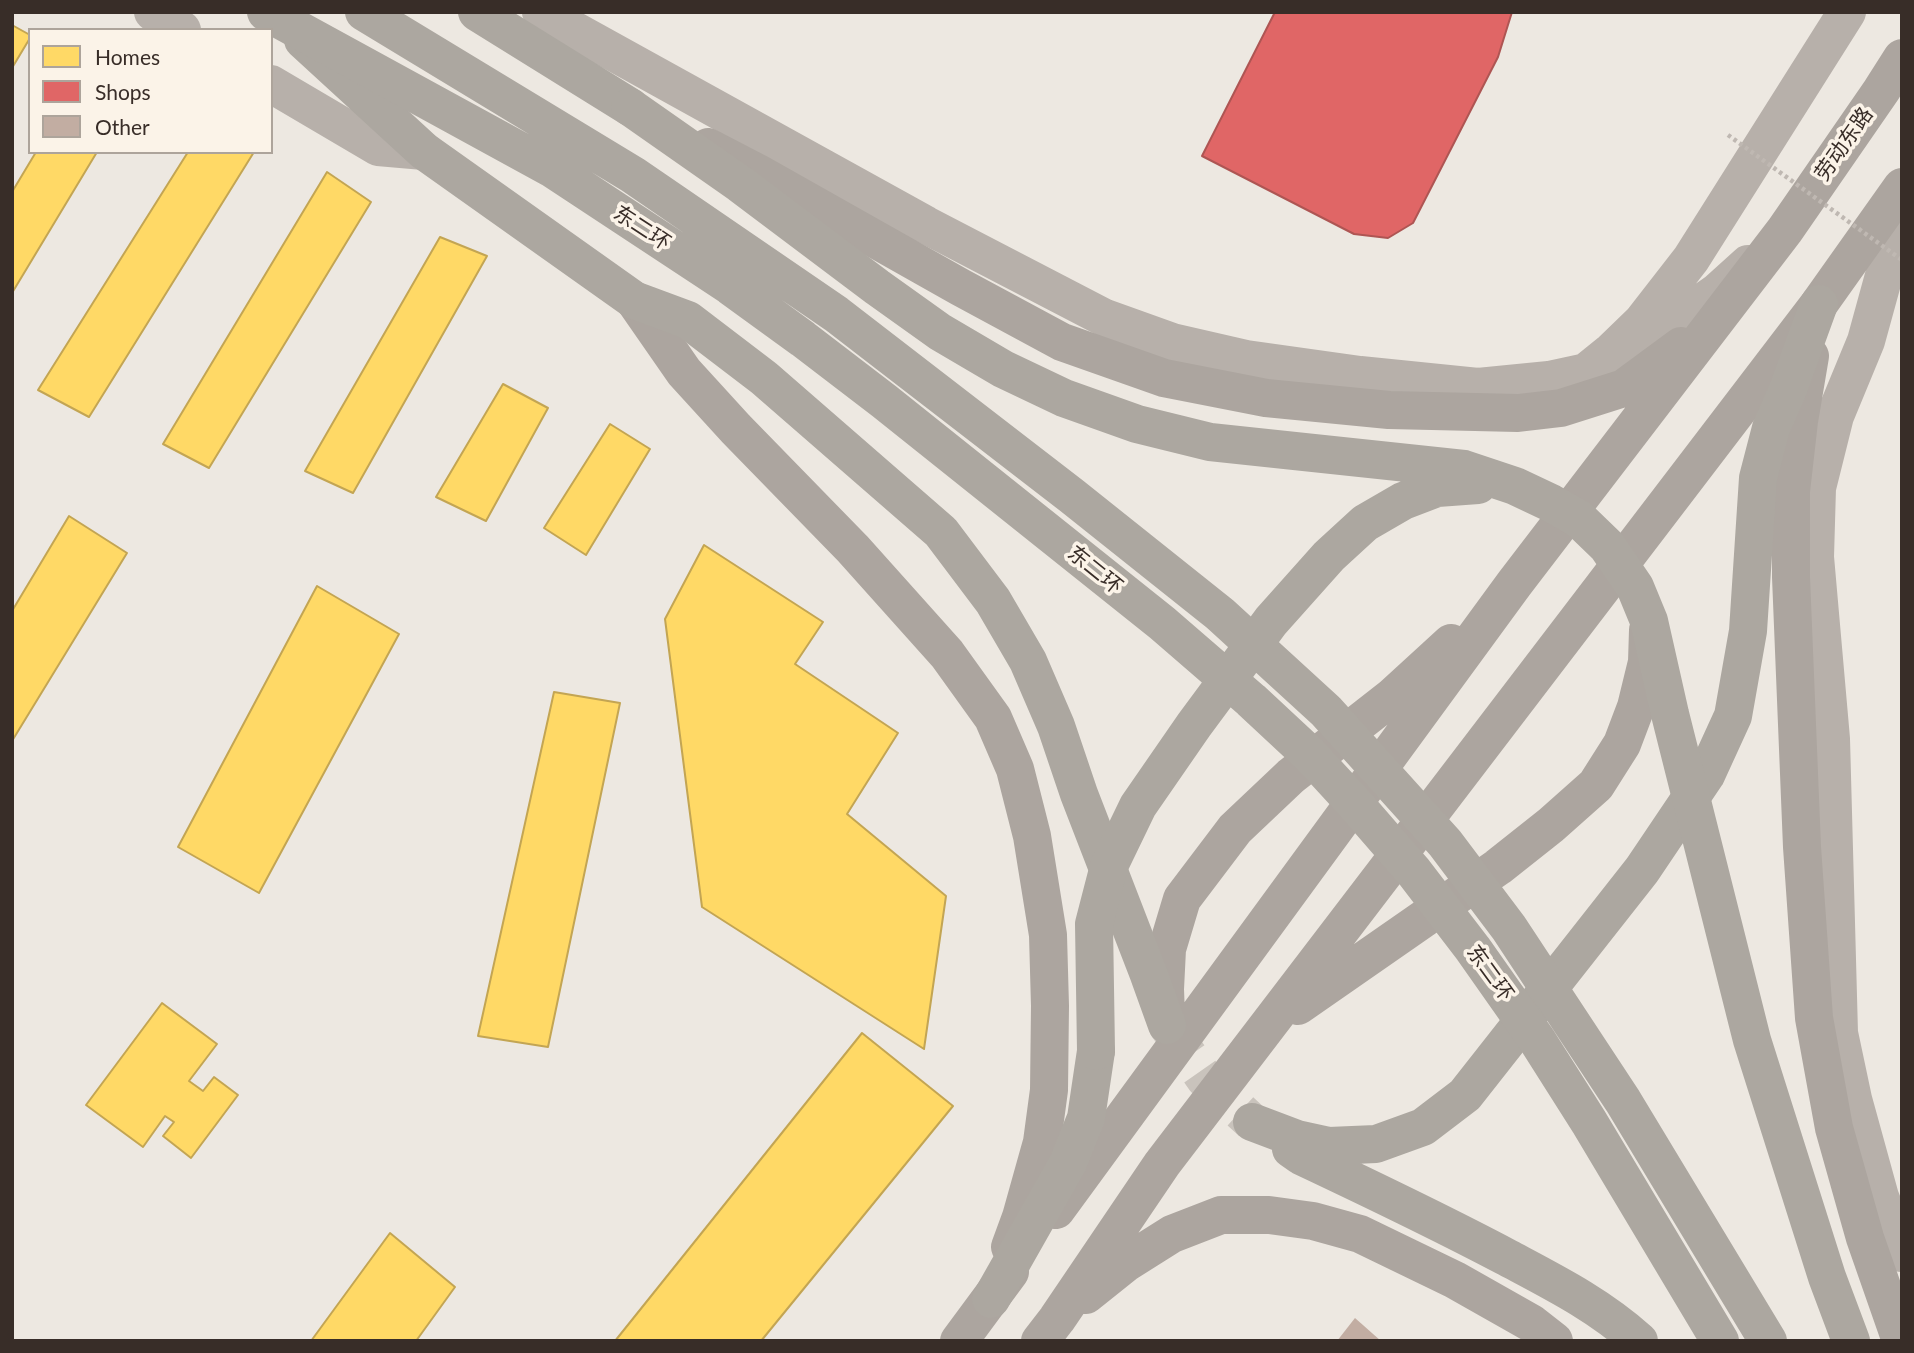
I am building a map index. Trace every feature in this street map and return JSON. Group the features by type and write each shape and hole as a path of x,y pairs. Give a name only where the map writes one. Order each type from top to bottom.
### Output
{"highway":[{"name":"东二环","path":"364,12 633,175 836,314 1220,614 1326,711 1445,842 1509,928 1623,1101 1768,1341"},
{"path":"477,12 630,107 740,184 877,288 940,332 1003,369 1064,398 1137,424 1210,442 1464,470 1515,486 1551,503 1579,519 1607,546 1635,587 1649,621 1752,1040 1826,1277 1851,1341"},
{"name":"东二环","path":"276,18 551,169 730,286 884,401 1162,623 1251,700 1309,754 1355,803 1414,872 1473,949 1574,1098 1720,1341"},
{"path":"276,18 424,151 634,300 688,320 764,378 941,532 993,601 1028,661 1056,726 1079,794 1167,1025"},
{"path":"1639,1341 1580,1296 1455,1230 1301,1156 1252,1122 1297,1139 1329,1146 1376,1144 1423,1127 1465,1095 1642,870 1706,775 1733,716 1748,631 1758,478 1771,428 1819,304"},
{"path":"991,1298 1068,1163 1086,1118 1096,1051 1094,924 1109,866 1138,806 1271,621 1329,556 1365,523 1403,500 1437,488 1469,485 1515,486"}],"main road":[{"name":"劳动东路","path":"1785,230 1902,58"},
{"path":"630,107 758,173 1062,342 1164,378 1266,398 1389,410 1518,413 1561,408 1624,388 1685,343 1785,230"},
{"path":"1049,1330 1162,1164 1819,304 1902,187"},
{"path":"959,1341 1514,584 1785,230"},
{"path":"634,300 684,372 853,549 947,654 993,718 1015,769 1032,836 1048,934 1049,1090 1042,1142 1021,1217 991,1298"},
{"path":"1819,304 1799,421 1791,491 1791,577 1802,848 1814,1018 1834,1128 1865,1238 1900,1341"},
{"path":"1167,1025 1167,949 1182,899 1235,829 1291,776 1392,697 1514,584"},
{"path":"1267,1028 1497,867 1551,825 1595,785 1622,744 1636,707 1647,662 1649,621"},
{"path":"1049,1330 1126,1263 1171,1234 1221,1215 1269,1215 1313,1221 1360,1234 1455,1280 1531,1323 1554,1341"}],"street":[{"path":"153,12 179,28"},
{"path":"541,12 797,155 1105,318 1172,342 1247,359 1360,375 1478,387 1549,380 1586,372 1631,352 1670,327 1717,292 1785,230"},
{"path":"1586,372 1642,322 1690,259 1847,12"},
{"path":"273,84 378,147 424,151"},
{"path":"1902,210 1866,341 1835,416 1817,488 1815,557 1832,739 1839,1033 1853,1099 1880,1197 1902,1253"}],"path":[{"path":"1728,135 1902,260"}],"building: Homes":[{"path":"12,25 28,34 28,41 12,68"},
{"path":"35,154 96,154 12,293 12,192"},
{"path":"187,154 253,154 89,417 38,390"},
{"path":"327,172 371,202 209,468 163,444"},
{"path":"440,237 487,256 353,493 305,471"},
{"path":"503,384 548,408 486,521 436,497"},
{"path":"610,424 650,449 586,555 544,528"},
{"path":"69,516 127,553 12,741 12,611"},
{"path":"704,545 823,622 795,664 898,733 847,814 946,896 924,1049 702,907 665,619"},
{"path":"317,586 399,634 259,893 178,847"},
{"path":"554,692 620,703 548,1047 478,1036"},
{"path":"162,1003 217,1044 189,1081 203,1091 214,1077 238,1095 191,1158 163,1136 174,1122 165,1116 143,1147 86,1105"},
{"path":"862,1033 953,1106 761,1341 615,1341"},
{"path":"390,1233 455,1287 416,1341 311,1341"}],"building: Shops":[{"path":"1275,12 1512,12 1498,57 1413,223 1388,238 1354,234 1202,156"}],"building: Other":[{"path":"1355,1318 1381,1341 1337,1341"}],"tunnel":[{"path":"1167,1025 1205,1079 1252,1122"}]}
